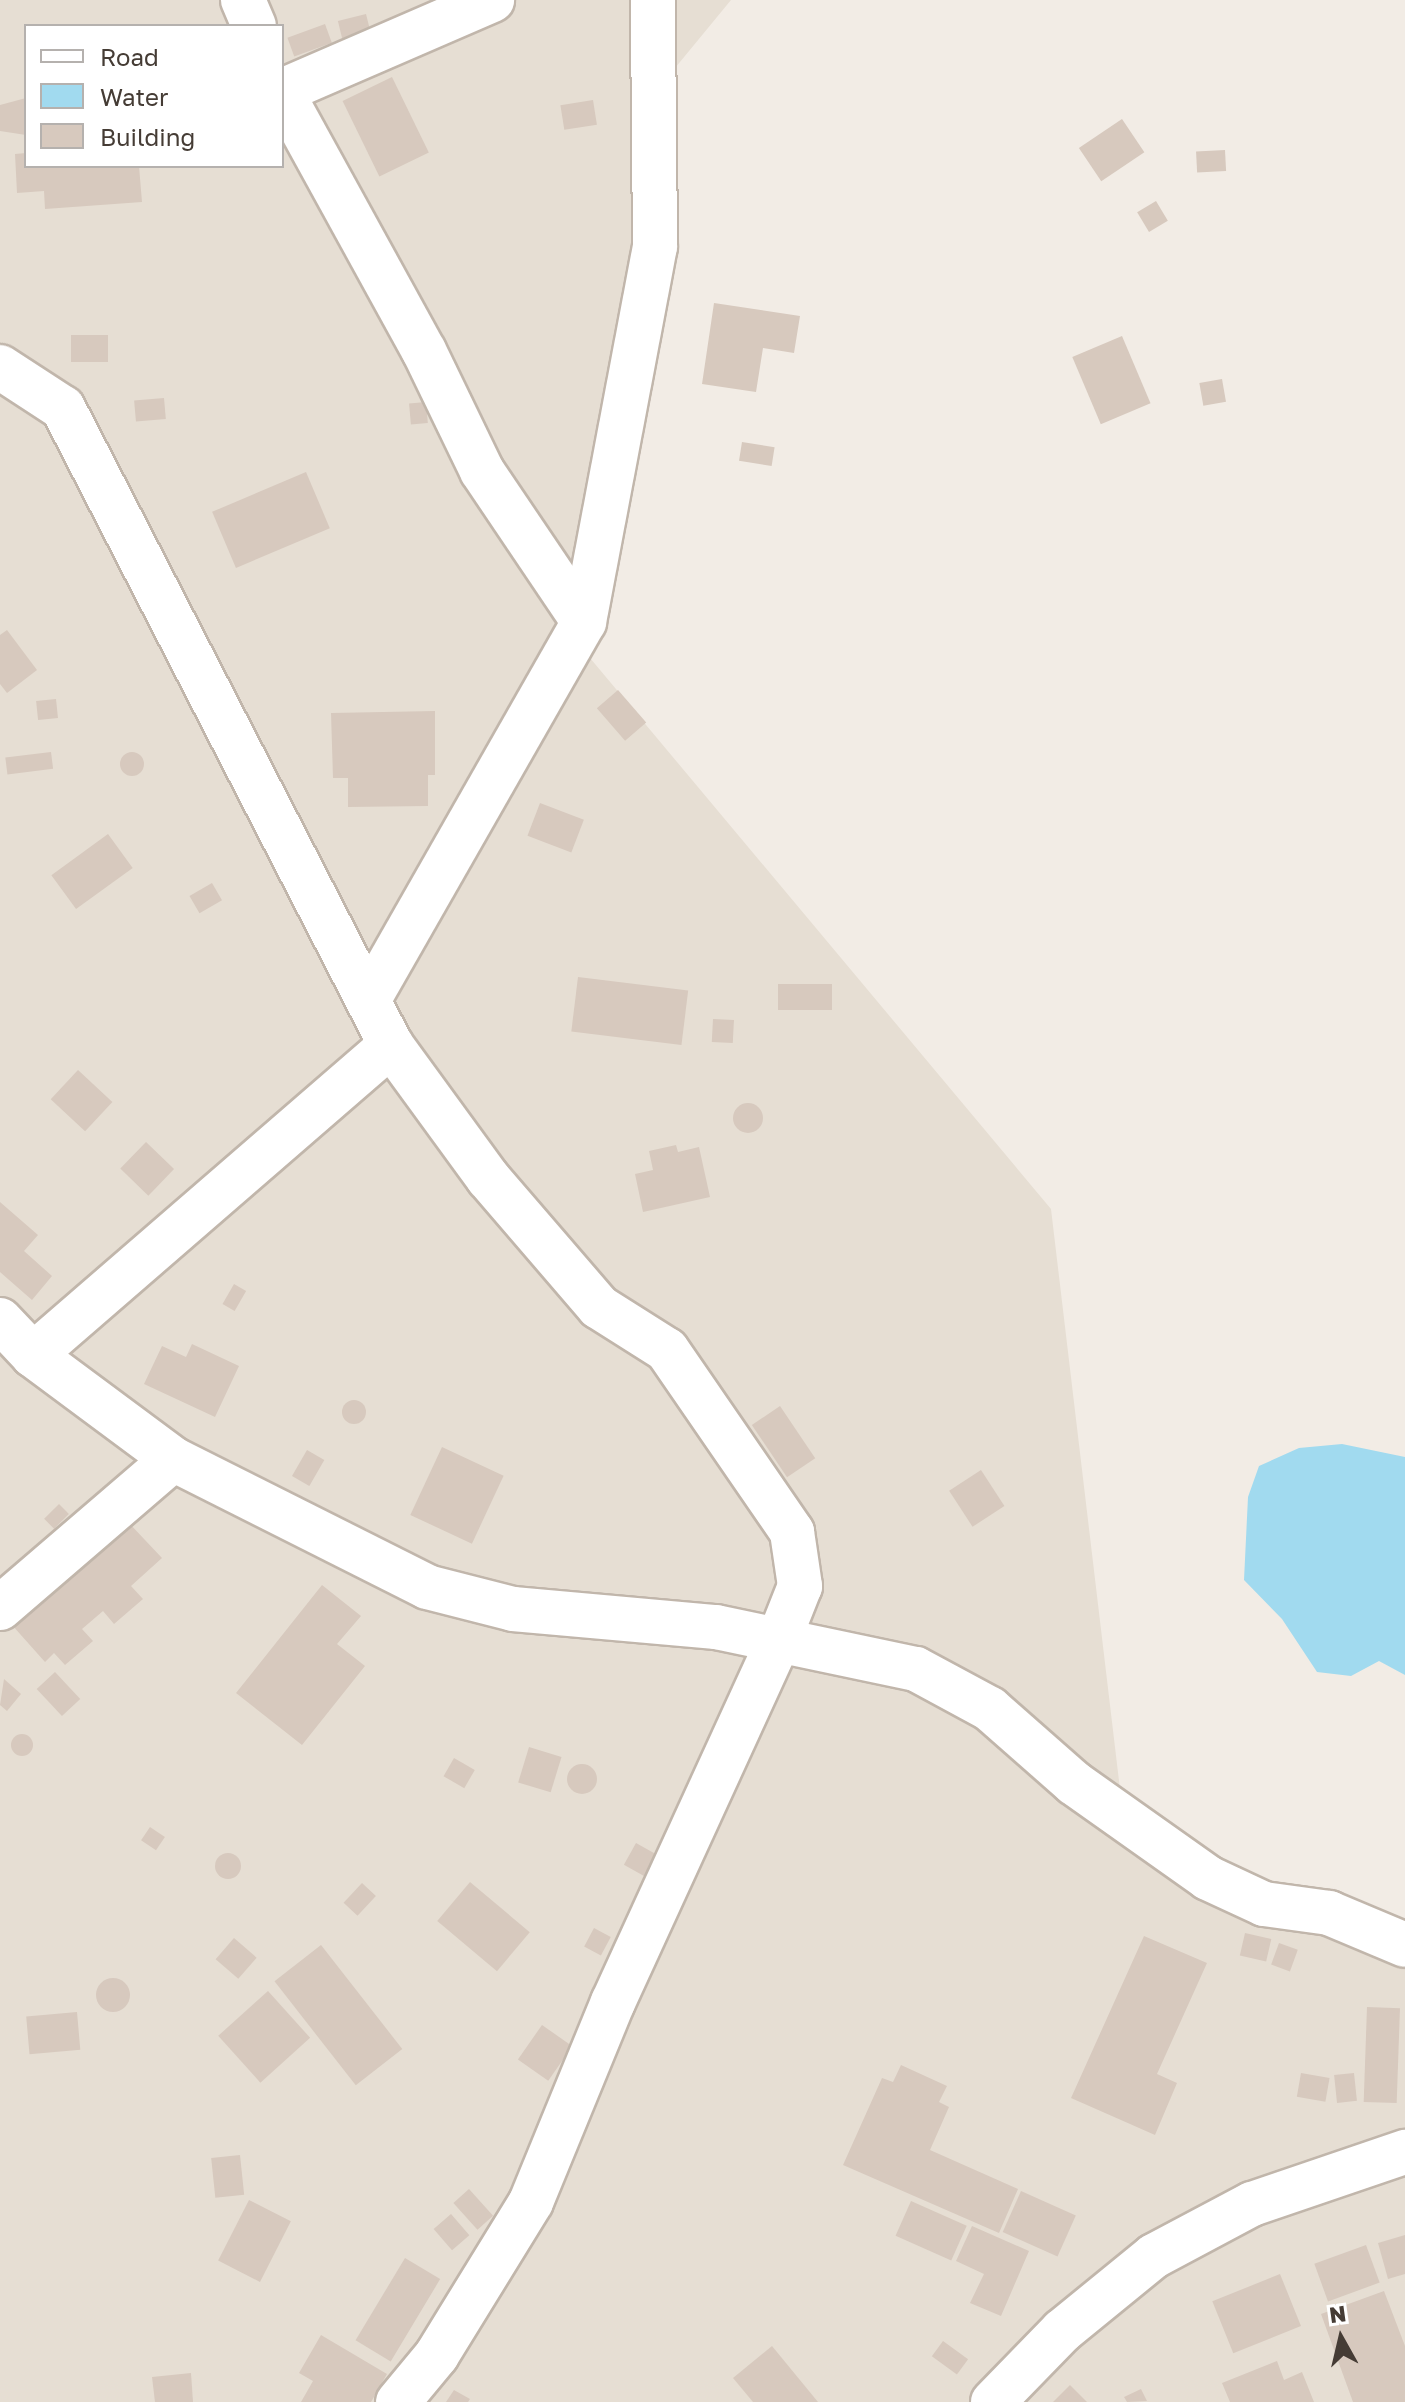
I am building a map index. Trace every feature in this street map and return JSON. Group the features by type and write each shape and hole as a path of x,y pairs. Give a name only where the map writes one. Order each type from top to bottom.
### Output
{"street":[{"path":"243,0 253,24"},
{"path":"284,91 492,0"},
{"path":"370,997 584,622 655,247 653,0"},
{"path":"284,96 424,351 482,471 584,622"},
{"path":"0,367 63,408 370,997 391,1045 488,1178 599,1307 667,1350 792,1532 800,1586 777,1644 613,2002 531,2202 437,2355 398,2402"},
{"path":"33,1355 391,1045"},
{"path":"0,1320 33,1355 173,1459 427,1587 513,1609 716,1627 777,1644 916,1669 990,1709 1074,1783 1208,1878 1264,1904 1329,1913 1405,1945"},
{"path":"0,1608 173,1459"},
{"path":"993,2402 1062,2331 1154,2256 1252,2204 1405,2152"}],"shaded area":[{"path":"0,0 731,0 638,113 622,550 585,652 1051,1209 1127,1848 1405,1934 1405,2402 0,2402"}],"water":[{"path":"1342,1444 1405,1457 1405,1675 1379,1661 1351,1676 1317,1672 1282,1619 1244,1580 1248,1497 1259,1466 1299,1448"}],"building":[{"path":"366,14 371,34 343,41 338,21"},
{"path":"325,24 332,43 294,56 287,38"},
{"path":"392,77 429,152 379,177 343,101"},
{"path":"24,99 24,135 0,131 0,105"},
{"path":"593,100 597,125 564,130 560,105"},
{"path":"1122,119 1144,152 1101,181 1079,148"},
{"path":"1225,150 1226,171 1197,172 1196,152"},
{"path":"24,153 24,168 139,168 142,202 45,209 44,191 17,193 15,154"},
{"path":"1156,201 1168,221 1149,232 1137,212"},
{"path":"714,303 800,316 794,353 763,348 756,392 702,384"},
{"path":"71,335 108,335 108,362 71,362"},
{"path":"1122,336 1151,403 1101,424 1072,357"},
{"path":"1222,379 1226,402 1203,406 1199,383"},
{"path":"164,398 166,419 136,422 134,401"},
{"path":"426,402 428,423 411,424 409,403"},
{"path":"742,442 775,447 772,466 739,461"},
{"path":"306,472 330,528 236,568 212,512"},
{"path":"7,630 37,670 7,693 0,684 0,635"},
{"path":"618,690 646,722 625,741 597,708"},
{"path":"56,699 58,718 38,720 36,701"},
{"path":"435,711 435,775 428,775 428,806 348,807 348,778 333,778 331,713"},
{"path":"51,752 53,769 7,774 5,758"},
{"path":"132,752 141,755 144,764 141,773 132,776 123,773 120,764 123,755"},
{"path":"540,803 584,820 571,853 527,836"},
{"path":"108,834 133,868 76,909 51,875"},
{"path":"212,883 222,900 199,913 189,896"},
{"path":"578,977 688,991 681,1045 571,1032"},
{"path":"778,984 832,984 832,1010 778,1010"},
{"path":"713,1019 734,1020 733,1043 712,1042"},
{"path":"78,1070 112,1102 85,1131 51,1099"},
{"path":"748,1103 759,1107 763,1118 759,1129 748,1133 737,1129 733,1118 737,1107"},
{"path":"146,1142 174,1169 148,1196 120,1169"},
{"path":"676,1145 678,1152 699,1147 710,1197 643,1212 635,1174 653,1170 649,1151"},
{"path":"0,1202 38,1235 24,1251 52,1276 32,1300 0,1272"},
{"path":"234,1284 246,1291 235,1311 222,1304"},
{"path":"192,1344 239,1366 215,1417 144,1384 162,1346 186,1357"},
{"path":"354,1400 365,1407 366,1412 359,1423 354,1424 343,1417 342,1412 349,1401"},
{"path":"780,1406 815,1458 787,1477 752,1425"},
{"path":"442,1447 504,1476 472,1544 410,1515"},
{"path":"307,1450 324,1460 309,1486 292,1476"},
{"path":"981,1470 1004,1506 973,1527 949,1491"},
{"path":"59,1504 69,1514 54,1529 44,1519"},
{"path":"128,1522 162,1558 131,1586 143,1599 114,1624 103,1611 82,1629 93,1641 65,1665 54,1653 45,1662 12,1625"},
{"path":"322,1585 361,1616 337,1644 365,1666 302,1745 236,1693"},
{"path":"55,1672 80,1699 62,1716 37,1689"},
{"path":"4,1679 21,1694 7,1711 0,1705"},
{"path":"22,1734 30,1737 33,1745 30,1753 22,1756 14,1753 11,1745 14,1737"},
{"path":"529,1747 562,1757 551,1792 518,1782"},
{"path":"454,1758 475,1770 464,1788 444,1776"},
{"path":"582,1764 593,1768 597,1779 593,1790 582,1794 571,1790 567,1779 571,1768"},
{"path":"150,1827 165,1837 156,1850 141,1840"},
{"path":"636,1843 656,1854 644,1876 624,1865"},
{"path":"228,1853 237,1857 241,1866 237,1875 228,1879 219,1875 215,1866 219,1857"},
{"path":"470,1882 530,1932 497,1971 437,1921"},
{"path":"362,1883 376,1896 357,1916 344,1903"},
{"path":"594,1928 611,1937 601,1955 584,1947"},
{"path":"1245,1933 1271,1939 1266,1961 1240,1955"},
{"path":"1144,1936 1207,1963 1157,2074 1177,2083 1155,2135 1071,2098"},
{"path":"234,1938 257,1958 238,1979 216,1959"},
{"path":"1279,1943 1298,1950 1290,1971 1271,1965"},
{"path":"321,1945 402,2049 356,2085 275,1981"},
{"path":"113,1978 125,1983 130,1995 125,2007 113,2012 101,2007 96,1995 101,1983"},
{"path":"268,1991 310,2038 260,2083 218,2036"},
{"path":"1367,2007 1400,2008 1397,2103 1364,2102"},
{"path":"77,2012 80,2050 30,2054 26,2016"},
{"path":"542,2025 572,2046 548,2081 518,2059"},
{"path":"901,2065 947,2086 939,2102 949,2107 930,2150 1018,2189 999,2233 843,2165 882,2078 893,2082"},
{"path":"1301,2073 1330,2078 1325,2102 1297,2097"},
{"path":"1354,2073 1357,2101 1337,2103 1334,2075"},
{"path":"240,2155 244,2195 215,2198 211,2158"},
{"path":"469,2189 493,2216 477,2230 453,2203"},
{"path":"1021,2191 1076,2215 1058,2257 1003,2232"},
{"path":"249,2200 291,2221 260,2282 218,2261"},
{"path":"911,2201 967,2226 951,2261 896,2236"},
{"path":"451,2214 469,2235 452,2250 434,2229"},
{"path":"972,2226 1029,2251 1001,2316 970,2303 984,2274 956,2261"},
{"path":"1405,2235 1405,2274 1388,2279 1378,2243"},
{"path":"1366,2245 1380,2283 1328,2301 1314,2264"},
{"path":"405,2258 440,2279 391,2361 356,2340"},
{"path":"1280,2274 1301,2326 1233,2353 1212,2301"},
{"path":"1384,2291 1405,2346 1405,2402 1353,2402 1321,2314"},
{"path":"321,2335 387,2374 371,2402 301,2402 313,2381 299,2373"},
{"path":"943,2341 968,2359 957,2375 932,2356"},
{"path":"772,2346 818,2402 753,2402 733,2378"},
{"path":"1277,2361 1284,2380 1302,2372 1314,2402 1230,2402 1222,2383"},
{"path":"191,2373 193,2402 155,2402 152,2377"},
{"path":"1070,2385 1087,2402 1053,2402"},
{"path":"1141,2389 1147,2401 1127,2402 1124,2397"},
{"path":"454,2390 470,2399 468,2402 446,2402"}]}
